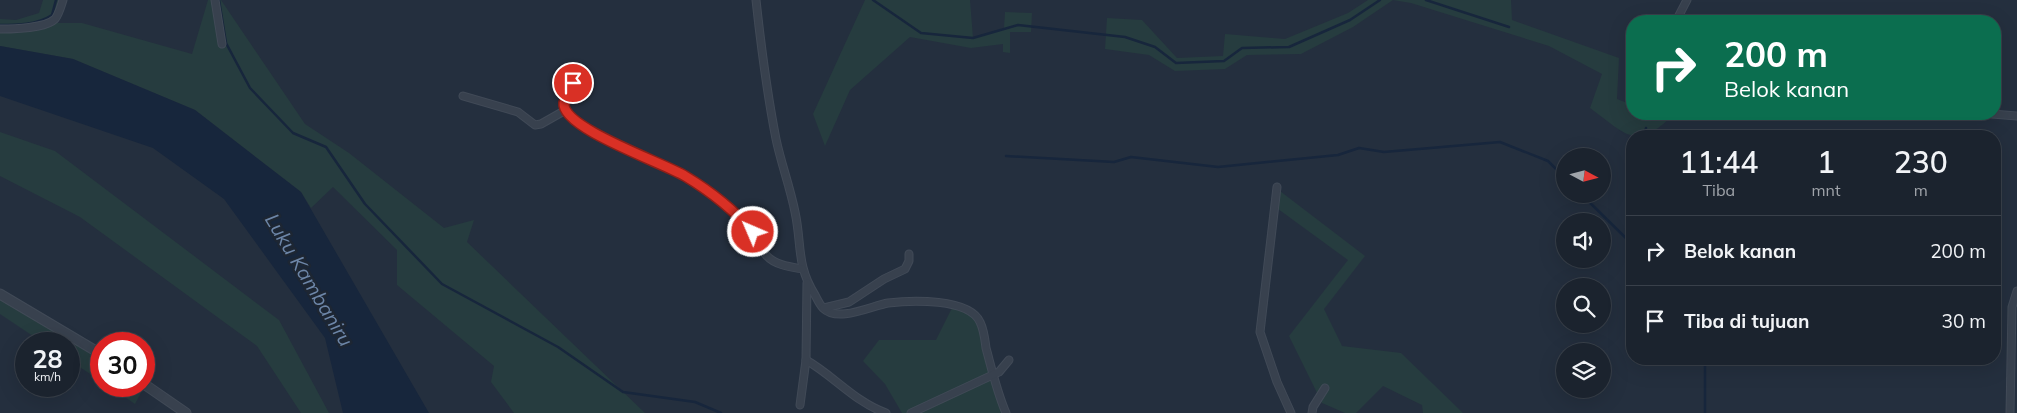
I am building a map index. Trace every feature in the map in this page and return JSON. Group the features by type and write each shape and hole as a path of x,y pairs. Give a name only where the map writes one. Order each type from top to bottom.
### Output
{"street":[{"path":"0,29 36,26 55,19 63,0"},
{"path":"215,0 222,44"},
{"path":"756,0 776,141 797,222 802,269 823,308 835,313 844,314 887,304 911,302 964,308 972,312 980,321 993,374 1006,413"},
{"path":"1679,15 1687,0"},
{"path":"564,111 564,103 573,83"},
{"path":"463,96 518,112 535,125 541,124 564,111"},
{"path":"564,111 591,132 614,144 670,167 686,177 720,200 749,228 766,256 782,265 802,269"},
{"path":"2001,115 2017,116"},
{"path":"1277,187 1260,332 1276,382 1291,413"},
{"path":"823,308 849,302 884,279 905,269 909,261 909,254"},
{"path":"800,405 806,360 807,280"},
{"path":"2010,413 2012,307 2017,291"},
{"path":"0,294 90,347"},
{"path":"806,360 820,368 860,400 886,413"},
{"path":"911,413 999,372 1009,360"},
{"path":"1312,413 1315,401 1325,388"},
{"path":"155,392 186,413"}],"green space":[{"path":"43,0 60,0 53,16 47,23 82,23 192,54 208,0 221,0 305,124 349,153 444,228 474,220 467,242 645,413 514,413 491,382 494,366 397,285 397,250 333,187 311,208 301,192 195,110 73,59 0,46 0,19 16,20 39,13"},
{"path":"865,0 970,0 973,38 1004,28 1005,12 1032,13 1031,32 1010,32 1010,53 1003,52 1003,44 971,48 910,37 850,90 825,146 813,114"},
{"path":"1368,0 1393,0 1353,27 1301,54 1247,55 1225,69 1175,71 1149,55 1105,49 1107,18 1142,20 1177,58 1223,56 1225,34 1285,39 1348,13"},
{"path":"1393,0 1511,0 1512,20 1619,58 1617,99 1626,103 1626,120 1668,120 1655,130 1626,130 1626,133 1623,132 1590,108 1602,74 1549,46 1411,3"},
{"path":"0,132 55,151 279,320 329,413 301,413 257,346 80,217 0,176"},
{"path":"1276,188 1365,256 1324,309 1342,346 1401,353 1463,413 1423,413 1422,405 1383,386 1356,413 1345,413 1322,403 1289,336 1348,260 1274,206"},
{"path":"0,292 61,332 27,332 0,314"},
{"path":"953,306 963,308 979,324 1004,413 902,413 885,384 863,361 879,340 936,340"},
{"path":"80,344 90,351 90,374 80,367"},
{"path":"125,397 139,397 135,404"}],"water":[{"name":"Luku Kambaniru","path":"0,46 73,59 195,110 301,192 429,413 343,413 325,338 224,199 153,148 0,96"}],"waterway":[{"path":"0,25 27,24 40,21 52,15 56,0"},
{"path":"219,0 226,43 250,88 293,133 326,147 365,204 442,284 558,347 623,392 695,402 721,413"},
{"path":"873,0 921,33 973,38 1018,25 1125,37 1155,47 1176,63 1224,61 1242,48 1289,47 1350,20 1380,0"},
{"path":"1426,0 1509,27"},
{"path":"1006,156 1114,162 1131,157 1218,167 1338,155 1359,148 1384,152 1500,142 1548,161 1556,169"},
{"path":"1590,203 1626,238"},
{"path":"1705,365 1705,413"}],"route":[{"path":"573,83 563,107 566,114 591,132 614,144 670,167 686,177 720,200 753,232"}]}
